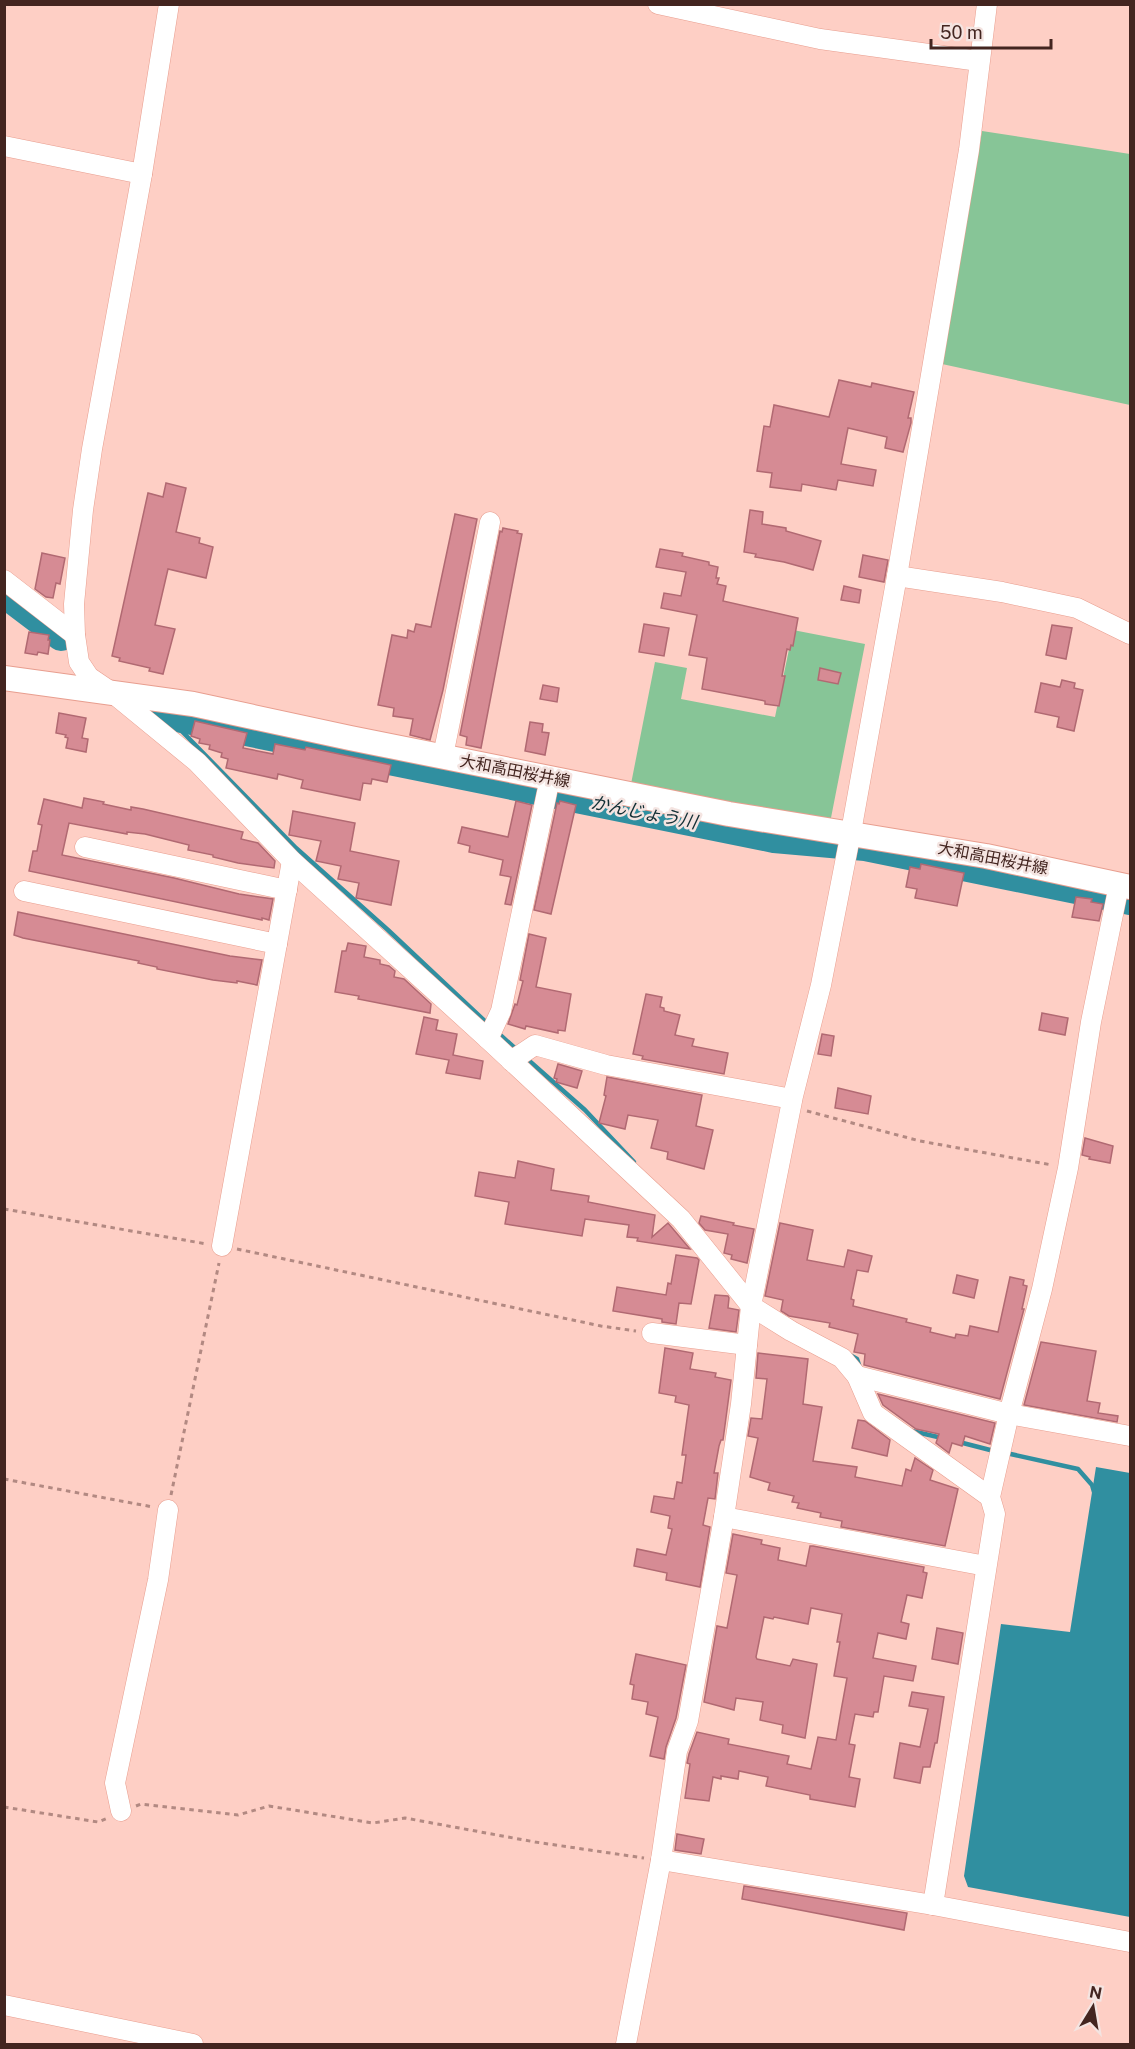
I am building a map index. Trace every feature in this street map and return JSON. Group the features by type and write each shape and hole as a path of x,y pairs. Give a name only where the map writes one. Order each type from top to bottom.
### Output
{"main road":[{"name":"大和高田桜井線","path":"4,678 193,704 443,756 548,787 729,814 849,841 986,856 1121,892"}],"street":[{"path":"169,4 142,174 83,510 74,604 79,662 89,677 114,694 197,762 292,861 489,1039 681,1219 751,1306 791,1331 842,1358 857,1376 873,1413 990,1497"},
{"path":"658,4 820,39 979,61"},
{"path":"626,2044 661,1860 677,1751 688,1721 724,1516 741,1404 751,1306 791,1103 821,985 897,576 975,116 979,61 987,4"},
{"path":"4,146 142,174"},
{"path":"443,756 490,522"},
{"path":"897,576 1002,592 1077,608 1131,634"},
{"path":"4,580 75,634"},
{"path":"489,1039 501,1011 548,787"},
{"path":"85,848 287,891"},
{"path":"222,1246 292,861"},
{"path":"24,891 277,944"},
{"path":"933,1905 994,1514 990,1497 1042,1289 1068,1168 1091,1022 1121,892"},
{"path":"511,1061 535,1045 606,1065 791,1103"},
{"path":"652,1333 747,1345"},
{"path":"857,1376 1010,1414 1131,1436"},
{"path":"121,1811 115,1783 158,1580 168,1510"},
{"path":"724,1516 986,1566"},
{"path":"661,1860 933,1905 1131,1942"},
{"path":"4,2005 192,2044"}],"path":[{"path":"791,1103 920,1141 1068,1168"},
{"path":"4,1209 222,1246 602,1326 652,1333"},
{"path":"4,1479 168,1510 222,1246"},
{"path":"4,1807 98,1822 141,1804 238,1815 269,1806 373,1823 405,1818 535,1842 661,1860"}],"green space":[{"path":"982,131 1130,154 1130,405 942,364"},
{"path":"793,630 865,644 830,823 631,784 655,662 687,668 681,699 775,717"}],"water":[{"path":"1096,1467 1130,1473 1130,1917 968,1887 964,1876 1001,1624 1070,1632"}],"building":[{"path":"839,380 871,387 872,383 914,392 908,418 911,418 911,423 903,452 885,448 887,437 848,428 841,464 876,470 873,486 838,480 836,490 802,484 801,491 770,487 772,473 757,471 764,426 770,427 774,405 829,417"},
{"path":"166,483 186,488 176,532 200,538 199,543 213,547 206,578 168,569 155,625 175,629 163,674 149,671 150,668 119,661 120,658 112,656 148,493 163,497"},
{"path":"750,510 763,512 762,524 786,528 786,531 821,541 813,570 755,557 756,554 744,552"},
{"path":"455,514 477,519 443,690 430,740 410,735 413,719 393,716 394,708 378,705 392,635 407,638 408,630 414,632 416,624 431,627"},
{"path":"503,528 522,534 481,748 466,745 467,737 460,735 500,531 502,532"},
{"path":"660,549 683,553 682,556 709,562 709,565 718,567 717,584 726,586 723,601 798,618 793,646 791,645 790,650 787,649 779,706 765,704 765,701 702,689 707,658 689,655 697,615 661,608 664,593 681,596 686,572 656,567"},
{"path":"42,553 65,558 60,584 56,583 53,598 46,597 35,589"},
{"path":"863,555 888,560 884,582 859,577"},
{"path":"844,586 861,590 859,603 841,600"},
{"path":"644,624 669,628 664,656 639,652"},
{"path":"1052,625 1072,628 1066,659 1046,655"},
{"path":"29,632 49,635 48,654 25,653"},
{"path":"820,668 841,673 838,684 818,680"},
{"path":"1062,680 1075,683 1074,688 1083,690 1074,731 1057,727 1059,717 1035,712 1041,683 1060,687"},
{"path":"543,685 559,688 557,702 540,699"},
{"path":"59,713 86,718 82,738 88,739 86,752 66,748 68,738 65,737 66,735 56,733"},
{"path":"195,721 247,733 243,748 273,754 275,744 305,750 306,747 391,765 387,782 372,779 371,784 363,783 360,800 301,788 303,780 278,774 277,779 226,768 228,759 221,757 222,753 209,749 210,745 199,743 200,739 191,736"},
{"path":"530,722 543,724 542,732 549,733 545,755 525,751"},
{"path":"84,798 131,810 131,807 143,809 243,832 241,839 258,843 275,861 274,868 213,857 213,855 188,850 189,845 145,834 127,832 127,834 69,823 62,855 239,894 273,899 269,920 29,871 33,851 37,851 42,825 38,824 44,799 82,808"},
{"path":"516,801 532,805 511,905 505,904 511,877 500,875 503,860 469,852 470,846 458,843 462,827 508,837"},
{"path":"560,801 576,805 551,914 534,910 557,803 559,804"},
{"path":"293,811 355,823 350,851 399,861 391,905 356,898 359,883 338,879 341,866 316,861 321,841 289,835"},
{"path":"921,864 964,873 957,906 915,898 917,889 906,887 910,867 920,869"},
{"path":"1076,897 1092,899 1091,902 1103,904 1099,921 1072,917"},
{"path":"18,912 230,956 262,960 257,985 213,980 157,969 157,967 138,963 139,961 23,938 14,935"},
{"path":"529,934 546,938 536,987 571,994 565,1031 558,1030 558,1033 526,1026 525,1029 508,1024 515,1004 517,1005 523,981 520,980"},
{"path":"348,943 366,946 364,957 380,960 380,964 389,966 395,971 394,977 404,979 431,1004 430,1013 358,999 359,996 335,992 342,951 346,951"},
{"path":"646,994 662,997 660,1007 664,1008 664,1011 680,1015 675,1035 694,1039 692,1046 728,1053 724,1074 642,1059 643,1056 633,1054"},
{"path":"1042,1013 1068,1018 1065,1035 1039,1030"},
{"path":"424,1017 438,1020 436,1030 457,1034 453,1055 483,1061 480,1079 446,1073 449,1060 416,1054"},
{"path":"822,1034 834,1036 831,1056 818,1054"},
{"path":"558,1064 582,1071 577,1088 556,1082 557,1079 554,1078"},
{"path":"607,1077 702,1095 696,1126 713,1130 704,1169 667,1159 668,1152 651,1148 658,1120 628,1115 625,1129 599,1123 606,1096 604,1095"},
{"path":"838,1088 871,1096 868,1114 835,1108"},
{"path":"1085,1138 1113,1146 1110,1163 1089,1159 1090,1157 1082,1155"},
{"path":"518,1161 554,1169 551,1190 589,1196 588,1202 655,1215 652,1237 668,1223 690,1249 637,1241 638,1238 627,1237 629,1225 585,1219 582,1236 505,1224 509,1202 475,1196 479,1172 515,1178"},
{"path":"701,1216 754,1229 747,1263 731,1259 732,1255 724,1253 728,1234 705,1230 699,1223"},
{"path":"780,1223 813,1230 807,1260 844,1267 848,1250 872,1256 868,1272 857,1270 851,1299 854,1300 853,1306 907,1319 906,1322 931,1328 930,1332 955,1338 956,1334 968,1336 970,1326 998,1332 1010,1277 1024,1280 1023,1285 1027,1286 1022,1309 1024,1309 1000,1399 864,1365 865,1354 854,1352 858,1334 829,1327 830,1323 789,1316 781,1311 783,1300 765,1296"},
{"path":"676,1255 699,1260 691,1304 679,1303 676,1324 662,1322 662,1319 613,1311 617,1287 666,1295 668,1283 671,1284"},
{"path":"957,1275 978,1280 974,1298 953,1293"},
{"path":"715,1295 728,1296 728,1308 739,1310 736,1332 709,1328"},
{"path":"1041,1342 1096,1351 1087,1401 1100,1403 1098,1413 1118,1416 1117,1422 1024,1405"},
{"path":"665,1348 693,1353 690,1369 716,1373 715,1377 731,1380 723,1440 719,1446 714,1473 718,1473 715,1499 708,1498 703,1525 710,1527 700,1587 666,1580 667,1573 634,1566 637,1549 666,1555 672,1529 668,1528 670,1516 651,1512 654,1496 674,1499 677,1482 682,1483 686,1455 682,1455 689,1405 675,1402 676,1396 659,1393"},
{"path":"758,1353 808,1359 803,1404 822,1407 813,1461 857,1467 855,1477 902,1486 906,1469 911,1471 915,1458 933,1470 930,1480 958,1489 945,1546 841,1527 842,1521 820,1517 821,1513 797,1508 799,1503 792,1502 794,1496 768,1490 770,1483 750,1477 758,1438 748,1436 751,1418 762,1419 767,1379 756,1378"},
{"path":"878,1394 995,1423 990,1444 965,1436 962,1446 952,1443 949,1453 936,1443 939,1434 916,1429 883,1405"},
{"path":"858,1420 865,1421 890,1440 887,1456 852,1448"},
{"path":"733,1534 762,1540 761,1544 780,1548 778,1560 806,1566 810,1546 813,1546 924,1567 923,1572 927,1573 922,1598 907,1595 901,1622 909,1624 906,1639 878,1633 873,1658 916,1666 913,1681 884,1676 878,1712 874,1712 873,1717 855,1714 849,1744 855,1745 849,1777 860,1779 855,1807 810,1799 810,1795 766,1786 768,1777 739,1771 738,1779 713,1777 709,1801 685,1798 690,1764 687,1763 697,1732 729,1739 728,1744 789,1756 787,1764 811,1769 818,1737 836,1740 847,1678 834,1676 842,1614 811,1608 808,1624 764,1617 757,1659 790,1666 793,1659 817,1664 805,1738 782,1733 783,1725 760,1720 763,1702 736,1698 734,1710 704,1702 717,1626 727,1628 737,1575 726,1573"},
{"path":"937,1628 963,1633 958,1664 932,1659"},
{"path":"636,1654 686,1665 676,1718 664,1759 650,1756 658,1717 646,1714 648,1702 632,1699 634,1685 630,1684"},
{"path":"912,1692 944,1697 937,1743 935,1743 930,1767 923,1767 920,1783 894,1778 900,1743 920,1747 928,1709 909,1706"},
{"path":"677,1834 704,1839 701,1854 675,1850"},
{"path":"744,1886 907,1913 904,1930 742,1899"}],"waterway":[{"name":"かんじょう川","path":"4,594 61,637"},
{"name":"かんじょう川","path":"159,711 167,716 774,839 865,847 1130,901"},
{"path":"167,716 296,848 488,1024"},
{"path":"497,1032 517,1050"},
{"path":"526,1058 585,1110 634,1162"},
{"path":"850,1355 857,1359 860,1368"},
{"path":"912,1431 942,1438"},
{"path":"959,1442 994,1451"},
{"path":"1006,1453 1078,1469 1092,1485 1094,1492"}]}
